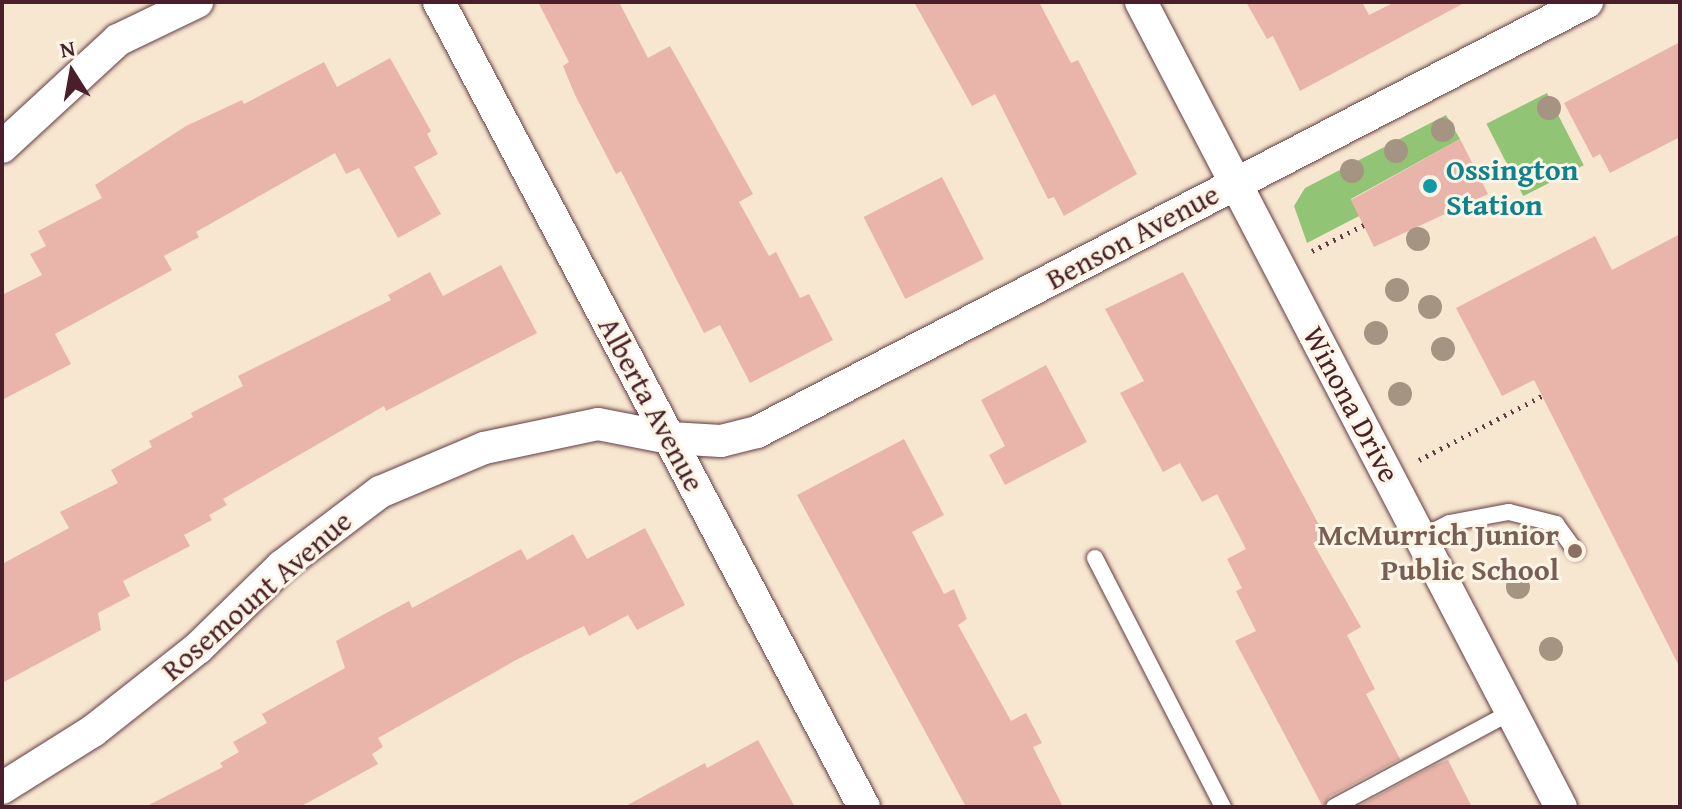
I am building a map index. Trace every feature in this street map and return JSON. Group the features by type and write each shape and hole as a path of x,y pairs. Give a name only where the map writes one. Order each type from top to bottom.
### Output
{"street":[{"path":"2,147 118,40 197,2"},
{"name":"Alberta Avenue","path":"439,2 864,807"},
{"name":"Winona Drive","path":"1141,2 1561,807"},
{"name":"Benson Avenue","path":"670,438 721,441 757,432 1587,2"},
{"name":"Rosemount Avenue","path":"2,788 93,731 198,648 282,566 380,492 484,448 598,424 670,438"}],"lane":[{"path":"1422,537 1449,523 1509,512 1556,524 1576,552"},
{"path":"1095,558 1223,807"},
{"path":"1334,807 1511,712"}],"path":[{"path":"1308,253 1364,225"},
{"path":"1417,461 1542,396"}],"green space":[{"path":"1547,93 1584,165 1523,196 1486,124"},
{"path":"1446,115 1460,139 1351,199 1359,216 1307,243 1294,206 1305,188"}],"building":[{"path":"538,2 619,2 648,58 670,46 753,194 739,202 769,256 776,252 800,298 809,294 833,340 750,383 720,325 704,333 621,171 616,174 575,95 563,66 569,62"},
{"path":"914,2 1039,2 1071,63 1078,60 1137,174 1064,216 1054,197 1048,199 995,94 972,106"},
{"path":"1246,2 1362,2 1369,15 1395,2 1466,2 1300,91 1273,36 1267,39"},
{"path":"1680,42 1680,137 1610,173 1600,154 1593,158 1564,103"},
{"path":"390,58 431,131 427,134 438,154 414,167 441,214 398,238 359,168 346,174 335,153 196,232 199,237 164,256 172,270 55,334 71,364 2,400 2,295 42,275 30,254 46,246 38,231 102,198 95,185 186,126 242,100 244,104 324,62 337,87"},
{"name":"Ossington Station","path":"1460,139 1488,194 1374,247 1351,200"},
{"path":"942,177 984,259 905,299 864,217"},
{"path":"1680,234 1680,668 1534,380 1502,396 1456,308 1595,236 1612,270"},
{"path":"501,265 537,333 386,411 384,406 223,499 227,505 209,515 212,520 184,535 190,546 123,581 130,596 98,613 101,630 2,683 2,564 69,528 60,512 118,483 111,470 152,447 149,441 193,417 191,413 243,386 238,376 391,300 388,295 430,272 443,296"},
{"path":"1183,272 1325,536 1313,543 1361,627 1347,635 1375,689 1366,694 1400,759 1329,797 1323,807 1235,641 1256,631 1236,591 1242,588 1227,559 1246,549 1217,494 1202,502 1180,463 1163,472 1120,393 1144,381 1105,309"},
{"path":"1046,365 1087,442 1005,485 989,455 1005,446 981,400"},
{"path":"904,439 944,515 912,532 944,594 954,589 967,619 958,625 1011,721 1026,713 1042,743 1033,747 1063,807 966,807 797,495"},
{"path":"645,528 685,605 637,630 628,615 589,636 584,626 516,660 378,738 383,747 372,754 378,764 300,807 145,807 223,767 220,763 239,752 233,742 267,723 262,714 345,668 336,641 377,618 409,601 412,608 521,549 527,560 573,534 587,559"},
{"path":"758,740 795,807 624,807 705,763 707,768"},
{"path":"1448,760 1472,807 1357,807 1435,765"}],"place":[{"name":"Ossington Station","path":"1430,186"},
{"name":"McMurrich Junior Public School","path":"1575,551"}]}
